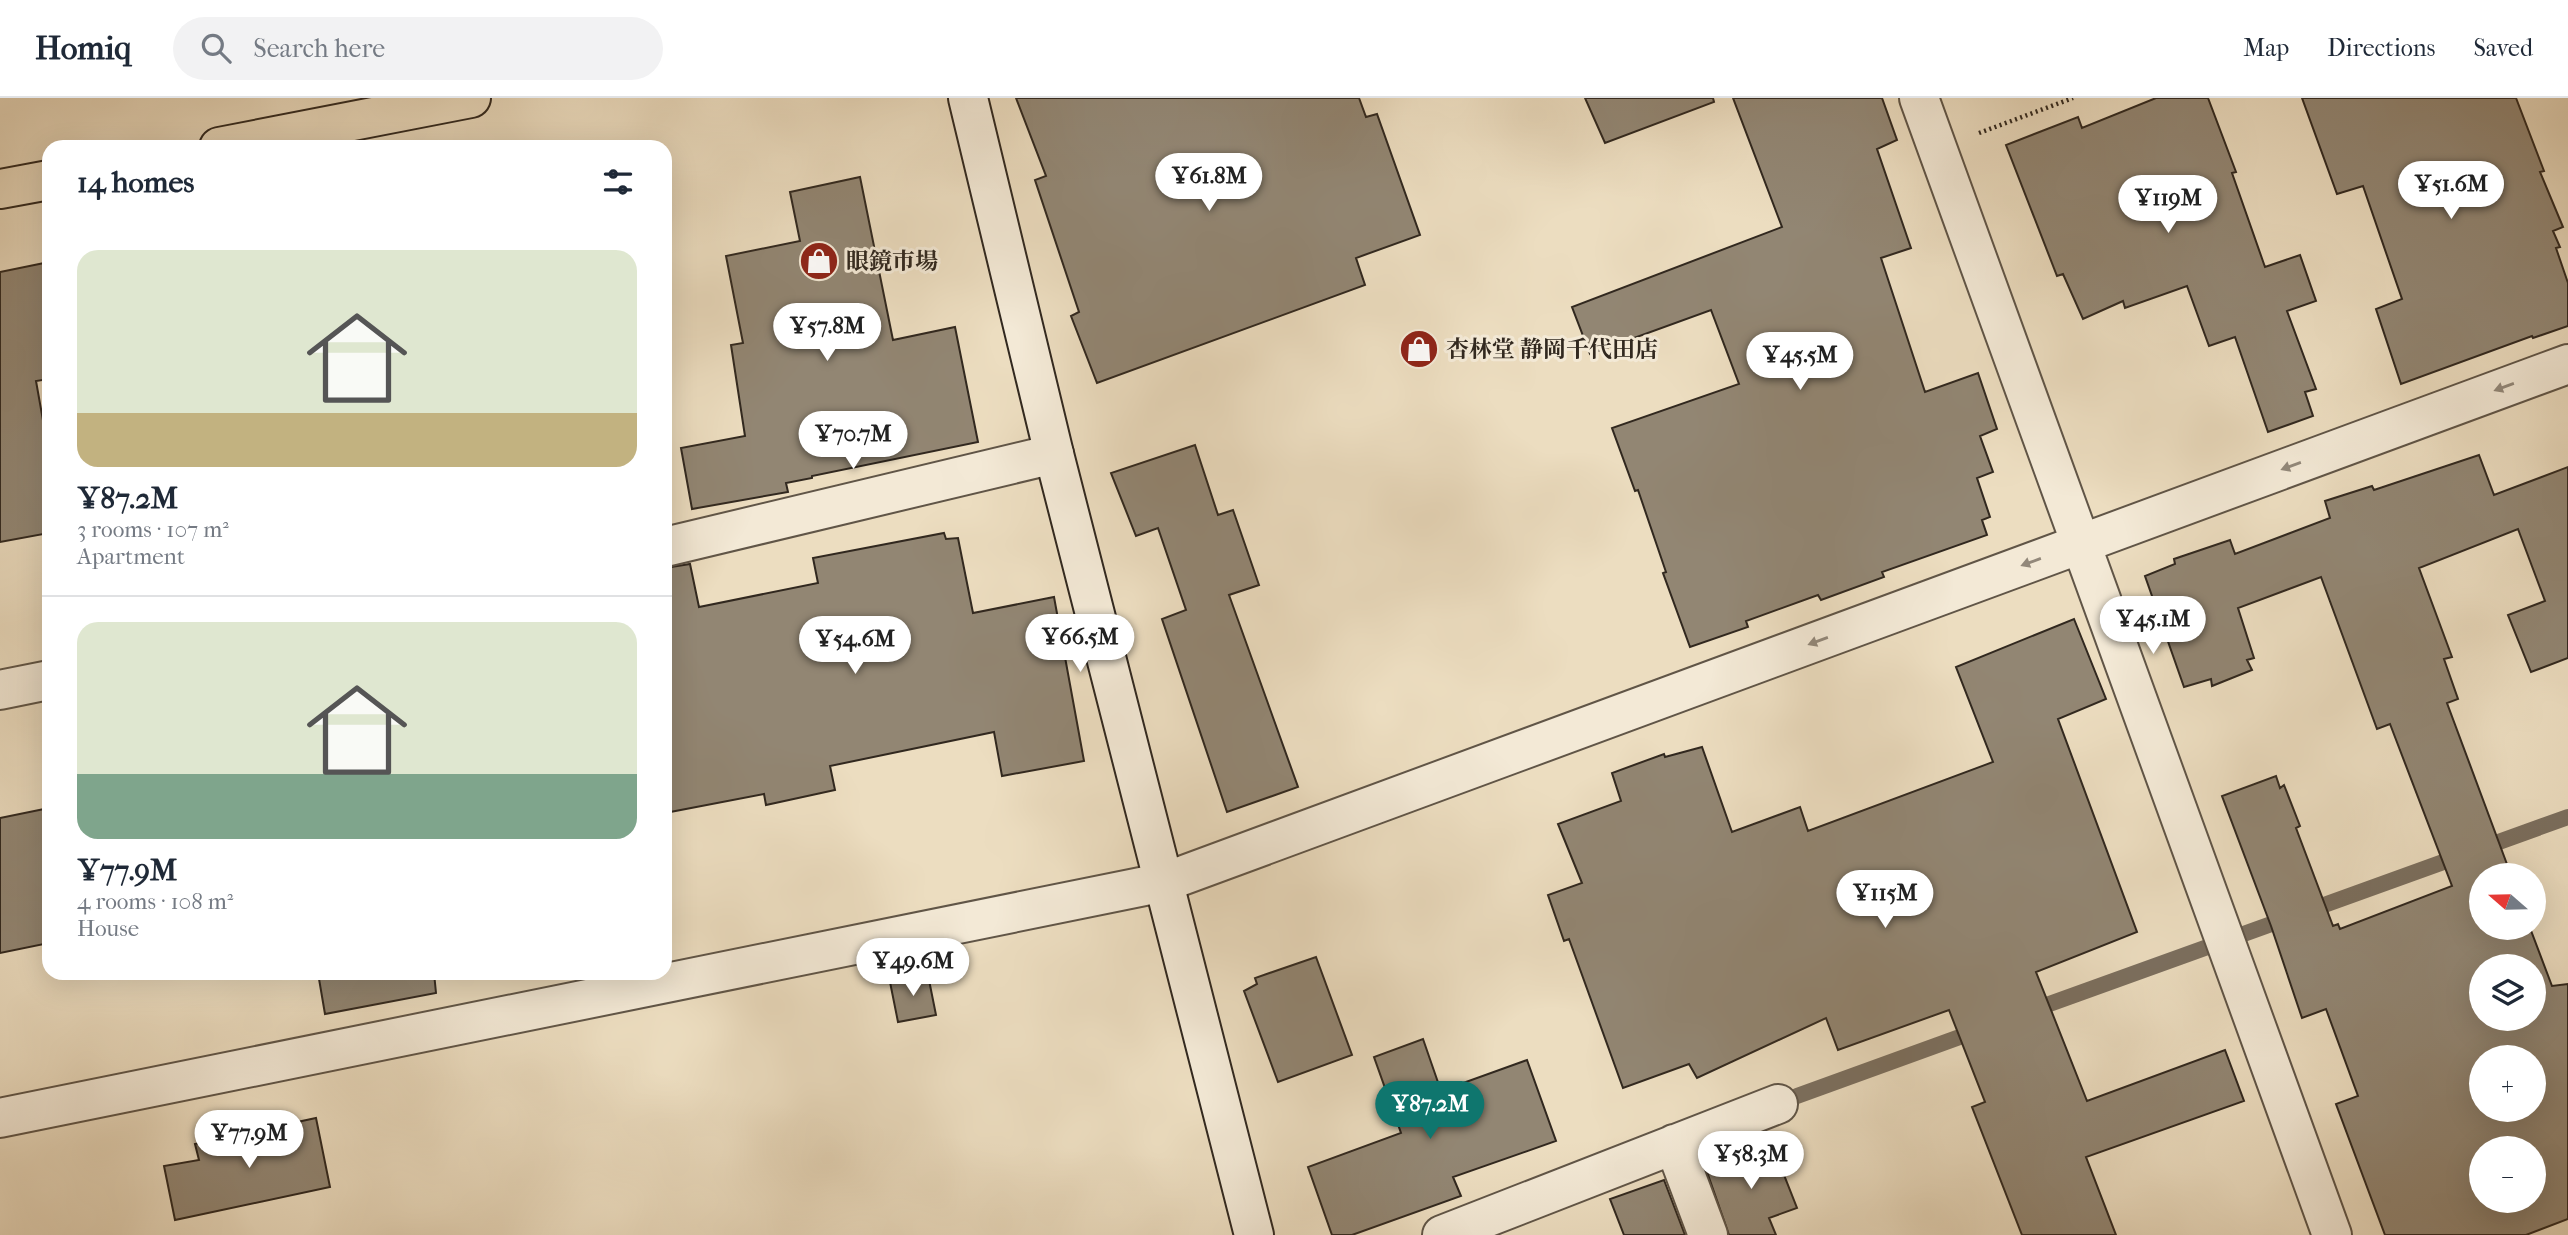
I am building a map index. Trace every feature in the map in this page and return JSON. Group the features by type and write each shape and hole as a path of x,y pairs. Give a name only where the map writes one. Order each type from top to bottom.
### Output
{"main road":[{"path":"255,140 471,98"},
{"path":"0,189 42,181"}],"street":[{"path":"968,98 1054,454 1254,1235"},
{"path":"1919,98 2332,1235"},
{"path":"0,1118 1165,883 2568,364"},
{"path":"672,545 1054,454"},
{"path":"0,690 42,681"},
{"path":"1442,1235 1778,1104"},
{"path":"1674,1144 1708,1235"}],"path":[{"path":"1939,148 2073,98"}],"building":[{"path":"1016,98 1359,98 1366,117 1377,114 1420,235 1356,258 1365,285 1097,383 1071,316 1079,312 1035,180 1046,176"},
{"path":"1585,98 1713,98 1714,102 1605,143"},
{"path":"1733,98 1882,98 1897,140 1877,149 1911,248 1881,258 1925,392 1978,373 1997,429 1980,436 1993,472 1977,478 1990,517 1982,520 1987,535 1882,572 1884,577 1821,600 1818,595 1746,621 1748,627 1690,647 1663,573 1666,572 1638,490 1635,491 1612,428 1739,384 1711,310 1590,354 1572,307 1782,227"},
{"path":"2156,98 2208,98 2236,172 2232,173 2265,267 2300,255 2316,301 2287,311 2316,389 2305,392 2313,416 2268,432 2235,337 2209,346 2187,286 2125,308 2123,301 2083,319 2063,274 2057,276 2006,145 2078,117 2082,128"},
{"path":"2302,98 2516,98 2544,171 2540,172 2563,227 2553,231 2560,247 2556,248 2568,283 2568,326 2533,338 2532,336 2401,384 2376,309 2402,299 2363,186 2337,194"},
{"path":"860,177 893,340 955,327 978,442 812,476 786,483 788,492 692,509 681,448 745,436 731,345 743,343 726,256 800,241 790,192"},
{"path":"42,263 42,380 36,381 42,415 42,534 0,542 0,272"},
{"path":"1195,445 1218,515 1233,510 1259,585 1229,595 1298,787 1227,812 1162,619 1186,610 1158,528 1136,536 1111,473"},
{"path":"2479,455 2494,495 2568,467 2568,658 2531,672 2508,615 2545,601 2518,529 2419,568 2452,657 2444,659 2458,699 2447,703 2507,863 2469,863 2469,940 2535,940 2540,954 2469,954 2469,1031 2546,1031 2546,970 2552,986 2568,984 2568,1219 2526,1235 2385,1235 2336,1104 2358,1096 2326,1009 2302,1018 2222,796 2276,776 2280,788 2284,785 2300,826 2296,828 2333,926 2338,924 2340,929 2452,886 2390,724 2377,729 2321,577 2238,608 2254,658 2247,660 2252,670 2212,686 2211,679 2184,687 2145,576 2175,564 2174,559 2230,540 2235,554 2330,518 2325,501 2372,486 2374,490"},
{"path":"944,533 946,539 958,538 973,613 1054,597 1084,761 1002,776 994,732 830,766 835,790 766,805 764,794 672,812 672,567 690,564 699,607 818,583 813,558"},
{"path":"2074,619 2106,699 2058,719 2137,932 2036,972 2087,1101 2225,1050 2244,1101 2086,1157 2116,1235 2022,1235 1972,1107 1985,1102 1949,1010 1838,1050 1826,1018 1697,1078 1689,1064 1623,1088 1569,939 1564,941 1548,895 1582,883 1558,824 1621,801 1612,773 1664,754 1665,757 1702,747 1732,832 1800,807 1808,831 1993,762 1956,667"},
{"path":"42,809 42,944 0,953 0,818"},
{"path":"1316,957 1352,1055 1278,1082 1244,991 1257,984 1255,978"},
{"path":"928,975 936,1015 898,1022 890,982"},
{"path":"319,980 435,980 436,993 325,1014"},
{"path":"1423,1039 1441,1091 1527,1060 1556,1141 1453,1177 1461,1196 1352,1235 1332,1235 1308,1167 1401,1133 1374,1057"},
{"path":"316,1118 330,1187 175,1220 164,1166 199,1160 195,1144"},
{"path":"1771,1142 1797,1208 1769,1218 1776,1235 1729,1235 1705,1166"},
{"path":"1664,1180 1685,1235 1624,1235 1610,1199"}],"waterway":[{"path":"2030,1011 2568,817"},
{"path":"1797,1096 1979,1030"}],"place":[{"name":"眼鏡市場","path":"819,261"},
{"name":"杏林堂 静岡千代田店","path":"1419,349"}]}
